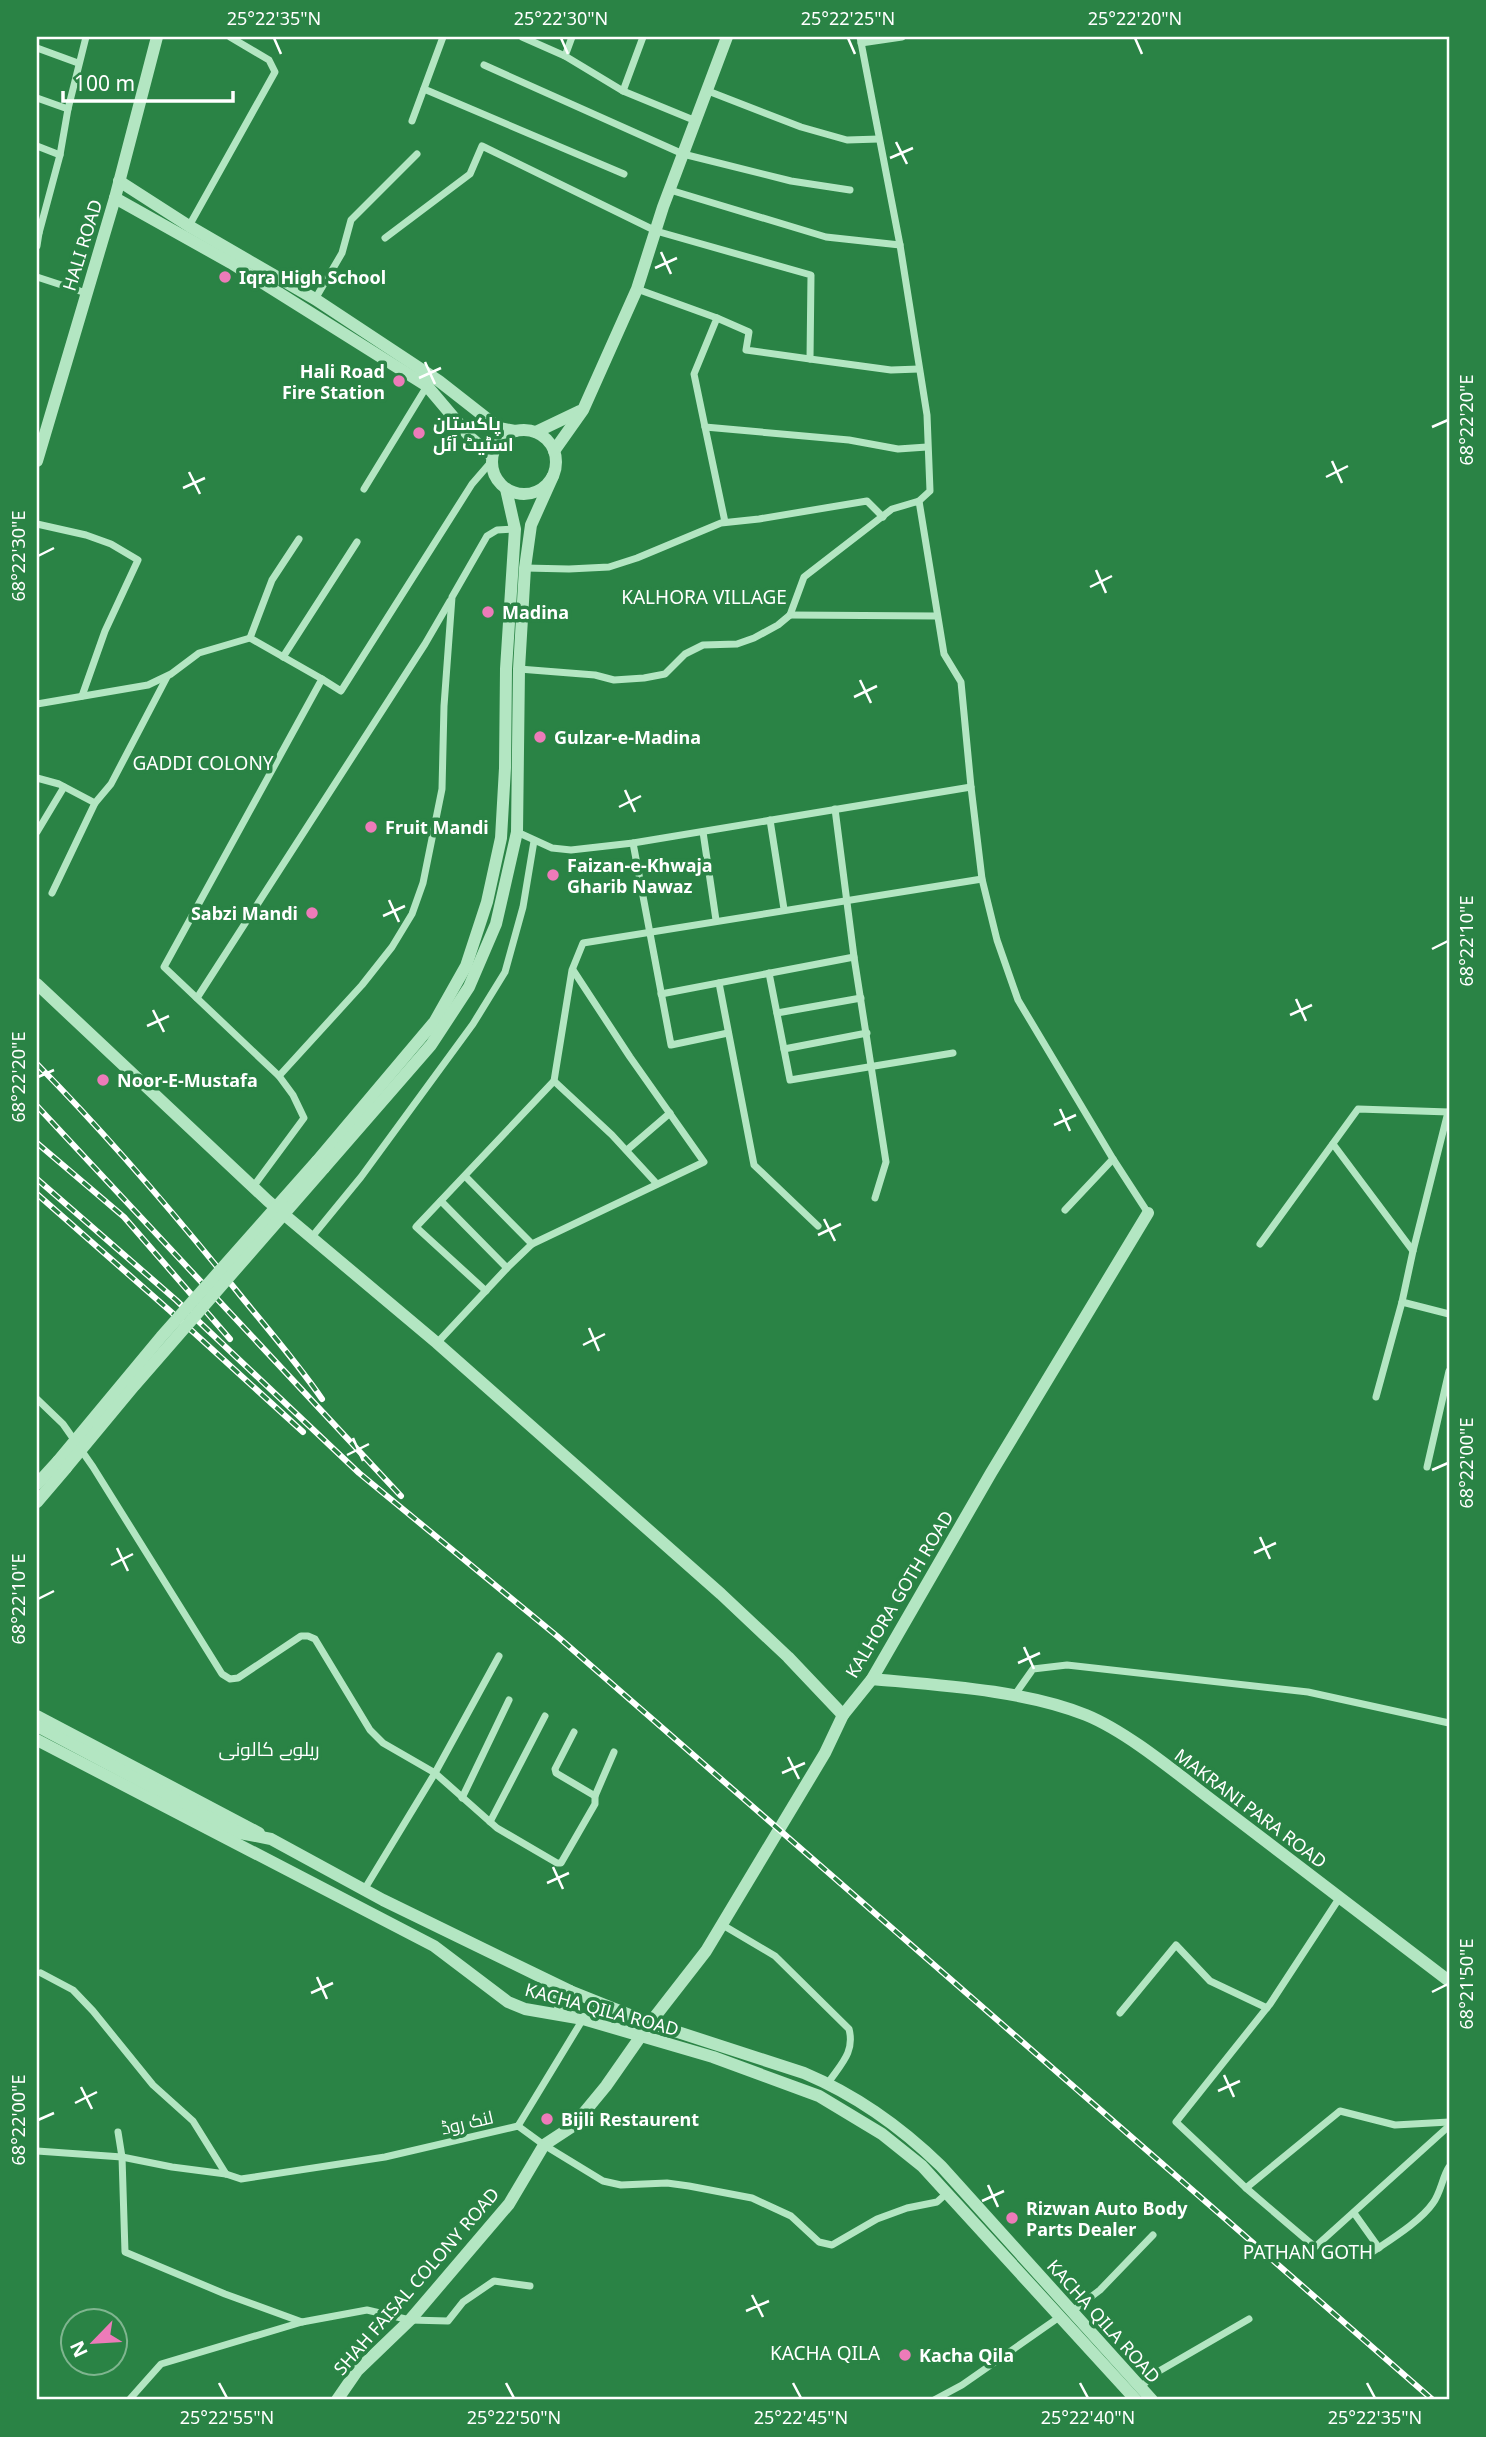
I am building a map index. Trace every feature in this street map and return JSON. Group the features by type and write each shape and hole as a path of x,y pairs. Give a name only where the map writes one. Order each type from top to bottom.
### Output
{"street":[{"path":"37,246 38,232 60,155 78,62 86,37"},
{"name":"HALI ROAD","path":"37,461 115,198 157,37"},
{"path":"189,226 275,72 269,60 230,37"},
{"path":"412,121 443,37"},
{"path":"522,37 565,56 623,91 696,121"},
{"path":"565,56 572,37"},
{"path":"623,91 643,37"},
{"path":"554,451 583,410 637,289 670,190 727,37"},
{"path":"519,669 595,675 614,680 665,674 685,654 703,645 737,644 754,638 790,615 804,577 892,509 919,501 930,491 927,415 900,244 861,40 902,37"},
{"path":"37,48 78,62"},
{"path":"484,65 683,154 790,181 849,190"},
{"path":"424,89 624,174"},
{"path":"708,91 801,127 835,137 847,140 879,139"},
{"path":"37,98 68,109"},
{"path":"37,146 60,155"},
{"path":"385,238 470,174 482,146 656,231 811,275 810,359"},
{"path":"312,304 342,253 351,220 416,153"},
{"path":"37,1502 62,1464 320,1164 431,1045 469,987 496,924 517,832 519,669 525,568 531,525 553,477 556,459 544,437 526,430 499,428 439,381 119,181"},
{"path":"670,190 827,237 900,244"},
{"path":"115,198 231,263 312,304 427,386 492,459 493,473 506,489 515,494 526,495 547,486 553,477"},
{"path":"37,277 86,293"},
{"path":"637,289 748,332 746,350 891,370 919,369"},
{"path":"716,318 694,374 725,522"},
{"path":"364,489 427,386"},
{"path":"536,432 583,410"},
{"path":"705,427 849,440 898,449 927,447"},
{"path":"37,704 148,685 167,676 199,653 250,638 341,691 472,484 492,459 498,443 515,431"},
{"path":"320,1164 379,1087 435,1021 466,966 487,902 501,838 506,669 515,529 506,489"},
{"path":"525,568 609,567 725,522 867,501 883,517"},
{"path":"919,501 944,654 961,682 982,879 996,940 1018,1000 1148,1213"},
{"path":"37,524 86,535 111,544 138,560 105,631 82,696"},
{"path":"197,998 425,644 487,537 497,530 515,529"},
{"path":"250,638 272,579 299,539"},
{"path":"283,657 357,542"},
{"path":"279,1076 362,985 392,947 412,914 423,883 442,789 444,706 452,597"},
{"path":"790,615 936,616"},
{"path":"51,893 95,803 111,784 167,676"},
{"path":"253,1187 304,1118 279,1076 163,967 322,679"},
{"path":"37,778 64,787 95,803"},
{"path":"37,832 64,787"},
{"path":"517,832 552,848 571,850 633,843 971,787"},
{"path":"835,809 854,957 886,1162 874,1198"},
{"path":"770,820 784,909"},
{"path":"703,831 716,920"},
{"path":"311,1238 361,1177 473,1024 505,972 523,907 534,841"},
{"path":"633,843 671,1045 728,1033"},
{"path":"486,1291 416,1227 554,1080 572,970 583,943 982,879"},
{"path":"662,994 854,957"},
{"path":"437,1343 532,1244 704,1162 572,970"},
{"path":"769,972 790,1080 953,1053"},
{"path":"719,983 754,1165 818,1226"},
{"path":"37,984 268,1201 437,1343 721,1594 788,1657 843,1715"},
{"path":"777,1013 861,999"},
{"path":"784,1049 867,1033"},
{"path":"554,1080 627,1150 657,1184"},
{"path":"1260,1244 1358,1110 1449,1112 1376,1397"},
{"path":"627,1150 670,1113"},
{"path":"1333,1144 1413,1251"},
{"path":"1065,1210 1113,1159"},
{"path":"464,1176 532,1244"},
{"path":"441,1201 507,1268"},
{"name":"KALHORA GOTH ROAD","path":"650,2023 706,1951 825,1753 843,1715 872,1679 991,1473 1148,1213"},
{"path":"1402,1302 1449,1314"},
{"path":"1427,1467 1449,1371"},
{"path":"37,1399 63,1424 222,1674 230,1679 238,1678 301,1636 315,1639 370,1730 383,1743 435,1773 490,1822 557,1863 561,1863 595,1804 595,1796 614,1752"},
{"path":"37,1484 62,1464"},
{"path":"364,1890 435,1773 499,1656"},
{"path":"1013,1696 1033,1669 1067,1665 1308,1692 1449,1723"},
{"name":"MAKRANI PARA ROAD","path":"872,1679 959,1687 1053,1704 1114,1729 1170,1768 1449,1981"},
{"path":"462,1798 509,1700"},
{"path":"37,1716 271,1839"},
{"path":"490,1822 545,1716"},
{"path":"37,1726 225,1826 240,1833 271,1839"},
{"path":"574,1732 555,1769 556,1773 595,1796"},
{"name":"KACHA QILA ROAD","path":"37,1740 434,1946 508,2002 525,2009 583,2019 713,2057 819,2096 855,2116 903,2149 947,2193 1058,2318 1138,2394 1152,2400"},
{"path":"240,1833 265,1860"},
{"name":"KACHA QILA ROAD","path":"271,1839 364,1890 570,1991 650,2023 828,2083 859,2101 917,2143 965,2191 1071,2312 1138,2394"},
{"path":"1340,1897 1267,2008 1176,2122 1247,2189 1315,2247 1449,2124"},
{"path":"721,1924 775,1956 849,2029 852,2042 849,2052 828,2083"},
{"path":"1120,2013 1176,1945 1210,1981 1267,2008"},
{"path":"41,1973 73,1990 93,2011 153,2085 193,2121 226,2174"},
{"path":"563,2014 557,1998 570,1991"},
{"path":"518,2126 583,2019"},
{"name":"SHAH FAISAL COLONY ROAD","path":"337,2400 357,2371 410,2320 509,2204 544,2145 573,2126 606,2086 650,2023"},
{"path":"1247,2189 1340,2111 1395,2125 1449,2124"},
{"name":"لنک روڈ","path":"37,2151 122,2157 172,2168 226,2174 241,2179 385,2157 518,2126 603,2181 621,2185 667,2183 752,2198 791,2216 819,2242 832,2245 877,2219 907,2208 937,2202 947,2193"},
{"path":"118,2132 122,2157 125,2252 225,2294 302,2322"},
{"path":"1368,2255 1425,2212 1434,2202 1449,2167"},
{"path":"1354,2213 1379,2248"},
{"path":"1071,2312 1100,2290 1153,2235"},
{"path":"129,2400 161,2364 302,2322 367,2310 410,2320 448,2321 463,2302 494,2281 530,2286"},
{"path":"934,2400 962,2385 1058,2318"},
{"path":"1138,2394 1154,2374 1249,2319"}],"railway":[{"path":"37,1064 164,1203 322,1399"},
{"path":"37,1106 401,1496"},
{"path":"37,1143 124,1217 230,1339"},
{"path":"37,1179 176,1300 359,1473 557,1636 1433,2400"},
{"path":"37,1194 303,1432"}],"place":[{"name":"Iqra High School","path":"225,277"},
{"name":"Hali Road Fire Station","path":"399,381"},
{"name":"پاکستان اسٹیٹ آئل","path":"419,433"},
{"name":"Madina","path":"488,612"},
{"name":"Gulzar-e-Madina","path":"540,737"},
{"name":"Fruit Mandi","path":"371,827"},
{"name":"Faizan-e-Khwaja Gharib Nawaz","path":"553,875"},
{"name":"Sabzi Mandi","path":"312,913"},
{"name":"Noor-E-Mustafa","path":"103,1080"},
{"name":"Bijli Restaurent","path":"547,2119"},
{"name":"Rizwan Auto Body Parts Dealer","path":"1012,2218"},
{"name":"Kacha Qila","path":"905,2355"}],"district":[{"name":"KALHORA VILLAGE","path":"704,597"},
{"name":"GADDI COLONY","path":"203,763"},
{"name":"ریلوے کالونی","path":"269,1749"},
{"name":"PATHAN GOTH","path":"1308,2252"},
{"name":"KACHA QILA","path":"825,2353"}]}
